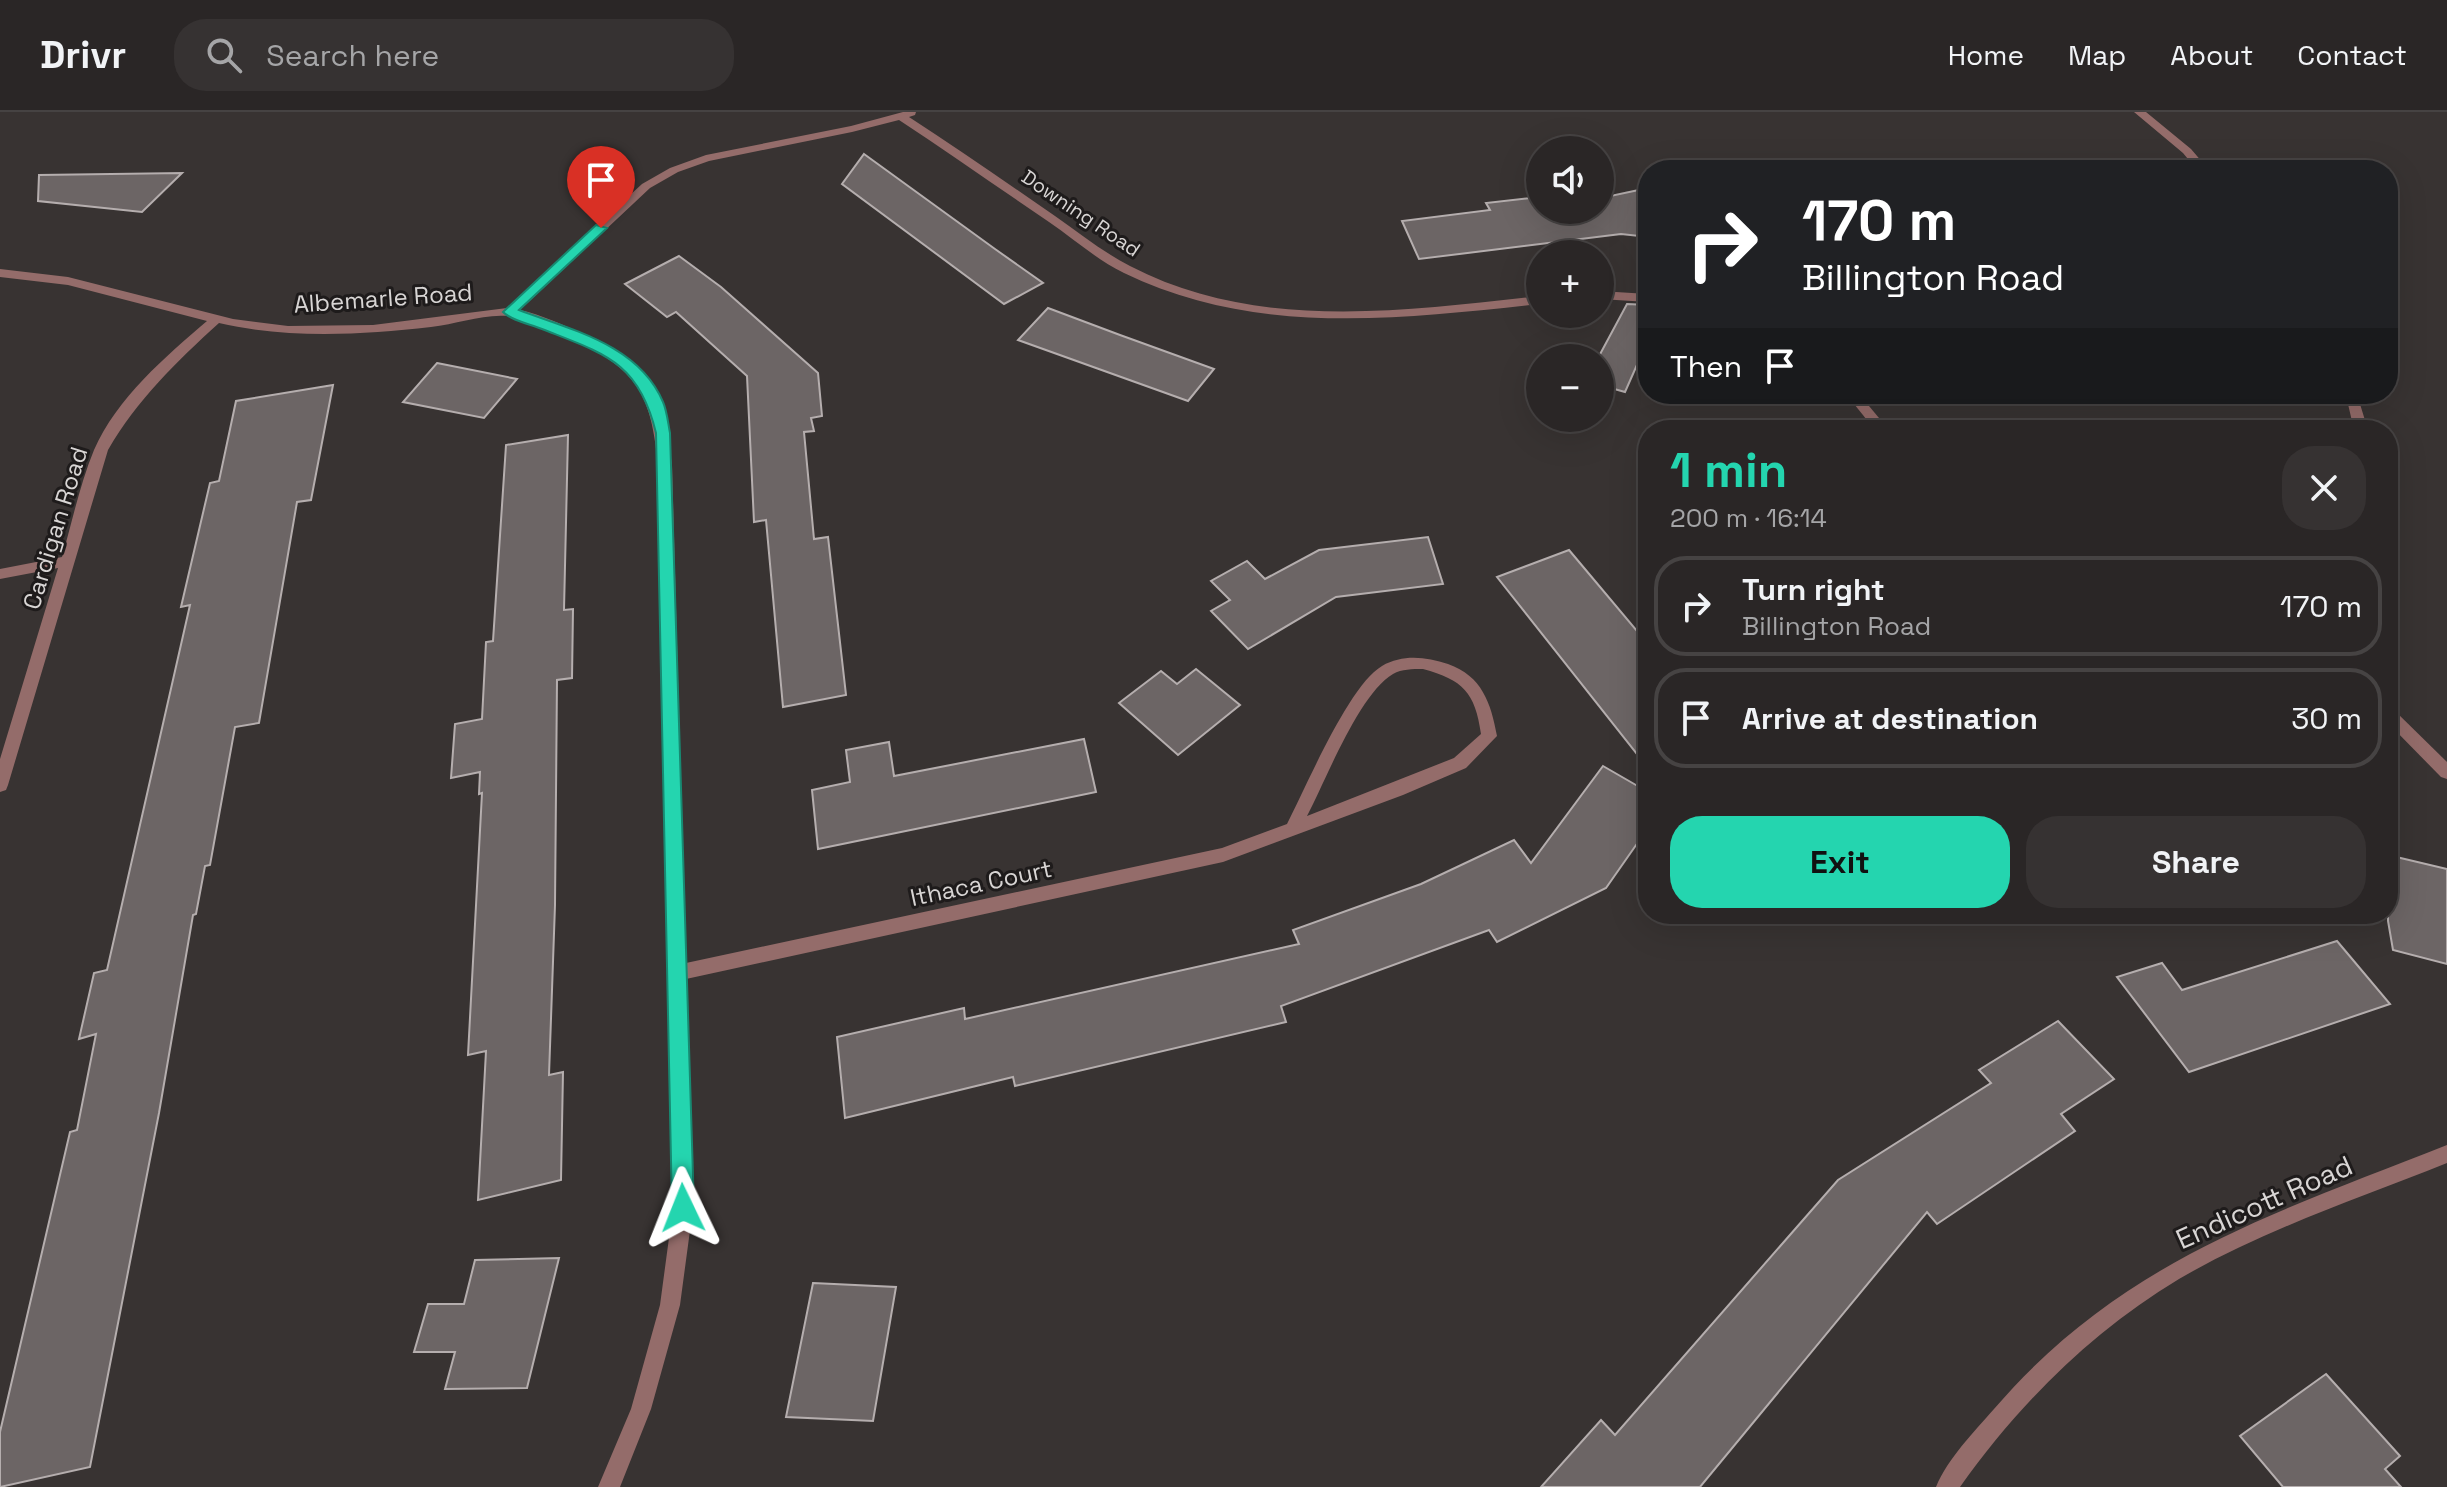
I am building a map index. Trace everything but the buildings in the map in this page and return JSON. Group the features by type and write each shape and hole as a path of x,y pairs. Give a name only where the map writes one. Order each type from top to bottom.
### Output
{"street":[{"path":"2139,112 2195,160"},
{"path":"510,312 646,186 674,170 706,158 852,129 907,114"},
{"name":"Downing Road","path":"907,114 1126,269 1168,288 1222,304 1281,314 1342,318 1526,301"},
{"name":"Albemarle Road","path":"0,273 82,281 215,320 269,328 324,330 437,323 510,312 604,348 637,373 656,402 663,433 665,465 681,1222 670,1305 641,1409 609,1487"},
{"path":"1614,296 1638,297"},
{"name":"Cardigan Road","path":"0,785 101,450 122,412 155,373 215,320"},
{"path":"1860,404 1874,420"},
{"path":"0,574 67,561"},
{"name":"Ithaca Court","path":"676,973 1223,855 1293,829 1397,790 1460,763 1489,736 1483,700 1459,675 1424,661 1389,669 1364,689 1293,829"},
{"path":"2398,723 2447,772"},
{"name":"Endicott Road","path":"1947,1487 1968,1455 2049,1365 2138,1294 2235,1240 2447,1154"}],"route":[{"path":"601,228 510,312 604,348 637,373 656,402 663,433 683,1208"}]}
